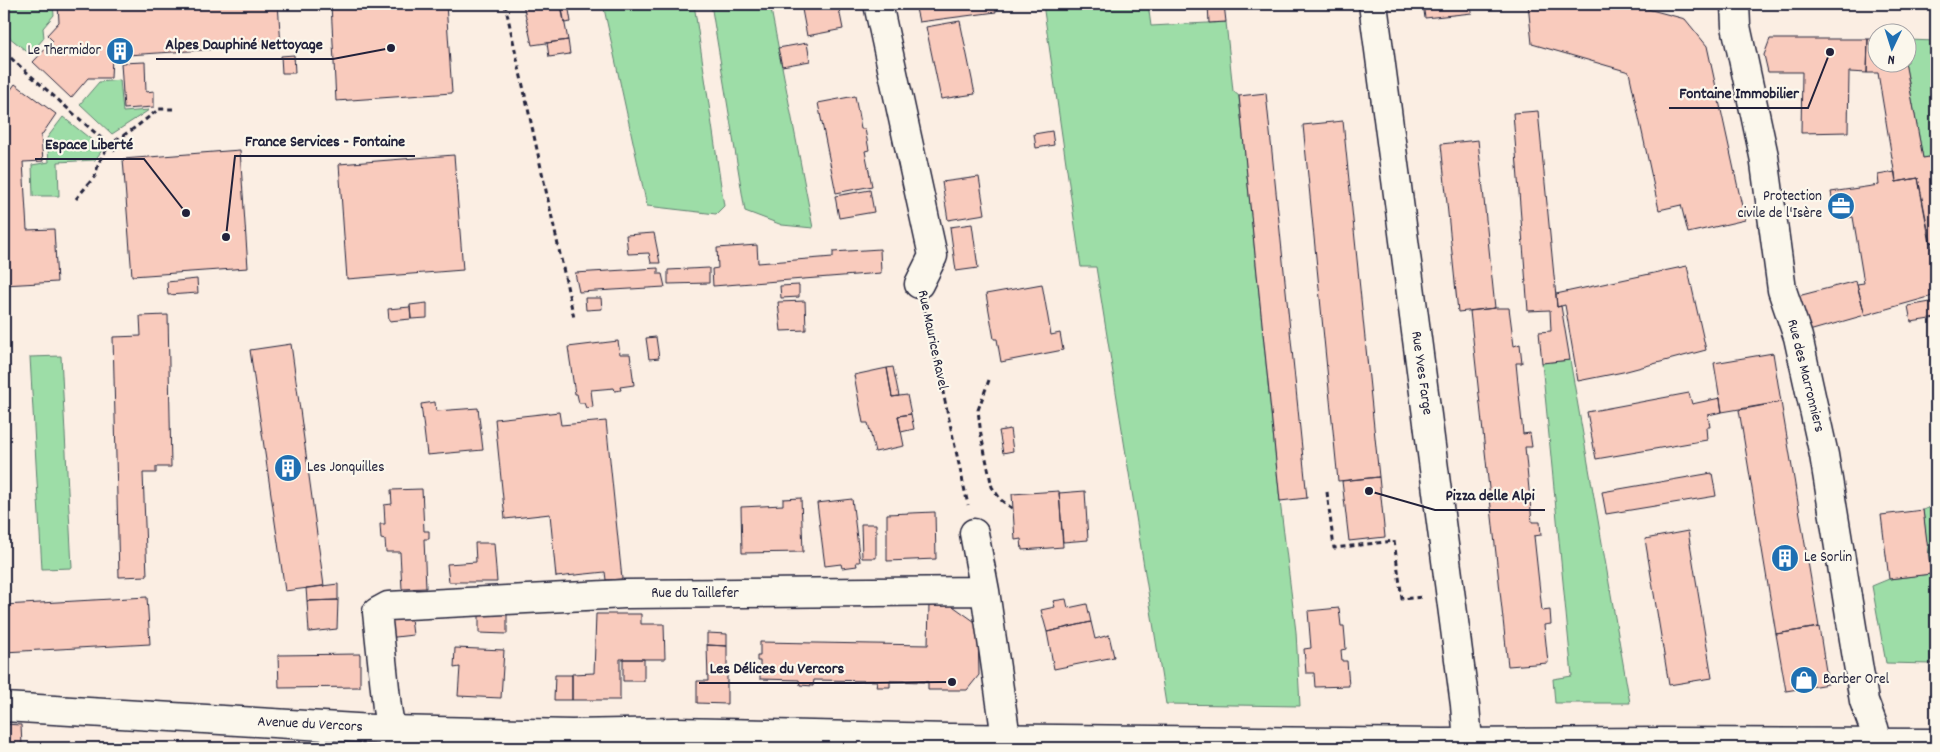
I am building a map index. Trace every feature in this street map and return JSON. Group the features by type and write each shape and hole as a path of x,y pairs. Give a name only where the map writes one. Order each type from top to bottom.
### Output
{"street":[{"name":"Rue Maurice Ravel","path":"878,4 933,256 919,284"},
{"name":"Rue Yves Farge","path":"1373,4 1465,705 1468,742"},
{"name":"Rue des Marronniers","path":"1735,4 1736,26 1764,156 1782,290 1798,337 1824,455 1864,701 1879,746"},
{"path":"974,533 985,591 1006,738"},
{"name":"Rue du Taillefer","path":"392,739 377,612 388,606 625,594 985,591"},
{"name":"Avenue du Vercors","path":"4,707 392,739 572,734 675,740 1006,738 1217,744 1468,742 1879,746 1936,743"}],"path":[{"path":"505,4 574,318"},
{"path":"4,52 118,153"},
{"path":"76,199 95,176 99,162 109,145 159,109 173,109"},
{"name":"Rue Maurice Ravel","path":"919,284 974,533"},
{"path":"989,380 978,410 981,435 992,487 1001,500 1013,508"},
{"path":"1327,492 1334,548 1394,542 1402,599 1430,596"}],"green space":[{"path":"4,4 53,4 54,15 43,28 44,38 30,54 4,33"},
{"path":"603,4 694,4 724,206 716,214 647,206"},
{"path":"711,4 770,4 813,228 782,225 745,211"},
{"path":"1043,4 1148,4 1151,26 1226,22 1233,91 1239,96 1280,501 1296,632 1300,706 1166,704 1096,267 1081,267"},
{"path":"1918,40 1936,41 1936,156 1923,158 1907,72 1918,72"},
{"path":"120,80 123,112 149,110 112,134 80,104 99,82"},
{"path":"63,117 103,149 95,160 58,162 59,196 33,196 32,165 49,162 47,138"},
{"path":"61,356 72,568 42,569 30,357"},
{"path":"1570,360 1630,703 1555,703 1553,679 1572,676 1542,363"},
{"path":"1936,504 1936,613 1930,614 1932,622 1931,664 1886,663 1872,586 1889,579 1930,574 1923,510"}],"building":[{"name":"Le Thermidor","path":"58,4 278,4 281,45 112,56 111,78 88,78 71,98 33,62 53,41 47,35 59,22"},
{"path":"331,4 446,4 452,93 336,101"},
{"path":"523,4 561,4 568,40 532,45"},
{"path":"561,4 568,4 571,22 564,23"},
{"path":"801,4 838,4 843,29 807,36"},
{"path":"915,4 995,4 996,12 919,22"},
{"path":"1208,4 1224,4 1226,22 1209,23"},
{"path":"1423,4 1471,4 1472,13 1425,18"},
{"path":"1528,4 1629,4 1685,19 1707,46 1745,220 1688,233 1681,205 1659,210 1629,72 1532,44"},
{"path":"960,21 975,94 941,99 926,27"},
{"path":"1770,39 1868,39 1867,73 1849,72 1848,132 1801,133 1802,72 1768,72 1764,55"},
{"path":"1868,39 1868,72 1907,72 1923,158 1936,156 1936,241 1930,243 1918,178 1896,182 1878,73 1867,73"},
{"path":"568,40 570,54 549,57 547,43"},
{"path":"807,43 810,61 782,66 778,48"},
{"path":"294,55 295,73 282,73 281,56"},
{"path":"145,62 146,92 154,91 154,107 124,109 121,63"},
{"name":"Le Thermidor","path":"15,84 56,114 41,136 43,161 23,162 27,230 54,229 57,282 4,285 4,99"},
{"path":"1266,93 1307,498 1280,501 1239,96"},
{"path":"855,96 861,129 865,129 869,150 865,151 872,186 836,193 818,103"},
{"path":"1538,111 1557,307 1561,306 1570,360 1542,363 1539,332 1551,331 1550,310 1528,311 1513,113"},
{"path":"1343,121 1379,477 1338,481 1303,125"},
{"path":"1052,131 1054,145 1036,148 1034,134"},
{"path":"1478,140 1495,308 1458,312 1441,144"},
{"path":"240,150 248,268 132,276 123,159"},
{"path":"454,155 463,270 347,279 339,164"},
{"path":"1895,172 1896,182 1918,178 1936,269 1936,295 1865,315 1857,284 1864,283 1853,217 1836,218 1831,192 1879,185 1878,175"},
{"path":"979,177 985,214 948,220 942,182"},
{"path":"870,190 874,212 839,218 835,196"},
{"path":"972,224 978,268 956,271 950,227"},
{"path":"654,233 660,263 651,263 649,253 628,254 626,235"},
{"path":"757,245 758,263 833,257 833,252 880,249 881,273 713,286 712,269 718,268 717,248"},
{"path":"1687,266 1706,350 1623,372 1578,381 1565,305 1557,307 1556,294"},
{"path":"658,268 658,274 662,274 665,287 579,292 575,273"},
{"path":"709,268 709,283 668,284 668,270"},
{"path":"197,279 198,293 168,295 167,282"},
{"path":"1856,281 1865,315 1809,331 1798,296"},
{"path":"1042,284 1051,335 1060,333 1063,350 1001,362 997,339 994,339 986,294"},
{"path":"799,285 799,297 781,298 780,286"},
{"path":"585,298 601,298 602,309 586,310"},
{"path":"805,301 806,330 781,331 778,302"},
{"path":"1936,301 1936,318 1911,322 1908,306"},
{"path":"427,303 427,318 411,319 410,305"},
{"path":"410,307 411,319 389,321 388,309"},
{"path":"1509,308 1514,346 1520,344 1522,363 1516,363 1523,434 1530,433 1532,447 1525,447 1532,522 1540,522 1541,535 1534,536 1542,611 1550,610 1551,624 1544,625 1548,663 1508,666 1470,311"},
{"path":"168,315 171,467 156,467 156,473 143,473 147,576 119,577 113,337 141,336 140,316"},
{"path":"656,337 659,358 649,359 646,338"},
{"path":"618,341 620,354 630,354 634,385 620,387 621,390 615,391 614,388 591,390 593,407 586,408 584,403 579,403 577,394 575,394 568,347"},
{"name":"Les Jonquilles","path":"291,344 324,586 285,591 250,350"},
{"path":"1773,353 1781,402 1722,412 1714,363"},
{"path":"893,367 899,396 892,397 887,368"},
{"path":"887,368 892,397 907,395 911,414 898,416 904,446 875,452 868,423 863,423 854,375"},
{"path":"1689,393 1692,404 1720,398 1722,412 1708,415 1710,427 1706,427 1707,440 1596,459 1587,412"},
{"path":"435,402 436,411 478,408 483,450 427,455 421,404"},
{"name":"Le Sorlin","path":"1781,402 1819,627 1776,634 1739,410"},
{"path":"1933,409 1936,409 1936,423 1934,423"},
{"path":"559,412 561,425 606,421 622,579 606,580 605,572 556,577 550,514 505,519 495,419"},
{"path":"911,414 914,429 901,432 898,416"},
{"path":"1010,429 1013,451 1003,453 999,431"},
{"path":"1712,473 1716,496 1606,514 1602,492"},
{"path":"1379,477 1385,537 1349,541 1342,481"},
{"path":"422,489 424,531 429,531 429,539 424,539 426,588 402,589 400,552 386,552 385,540 381,539 380,524 385,524 384,505 392,504 391,490"},
{"path":"1059,491 1063,547 1022,550 1021,539 1015,540 1012,494"},
{"path":"1085,491 1088,540 1063,542 1059,493"},
{"path":"801,498 803,552 742,553 741,507 783,505 783,499"},
{"path":"852,499 860,562 856,562 857,566 842,568 841,564 825,566 817,503"},
{"path":"1923,510 1931,574 1889,579 1881,515"},
{"path":"935,512 936,559 887,561 887,514"},
{"path":"861,524 876,524 876,558 862,558"},
{"path":"1688,531 1712,678 1669,685 1645,539"},
{"path":"475,543 494,543 497,582 449,582 447,564 476,562"},
{"path":"338,584 338,600 307,601 306,588"},
{"path":"147,597 150,644 4,652 4,605"},
{"path":"1066,599 1068,608 1087,604 1091,622 1047,632 1041,610 1055,607 1053,601"},
{"path":"338,600 337,629 309,632 307,601"},
{"path":"929,604 950,604 978,624 979,675 967,690 928,690 928,682 890,681 890,687 876,687 877,681 814,680 813,686 800,685 799,680 760,679 760,661 757,661 757,656 760,656 760,642 928,645"},
{"path":"1339,608 1341,626 1344,626 1346,649 1341,650 1342,661 1347,661 1349,686 1315,687 1314,673 1306,673 1304,649 1311,648 1308,611"},
{"path":"479,614 507,614 507,634 479,633"},
{"path":"596,614 641,614 641,624 664,624 665,659 620,659 620,700 572,700 572,674 594,673"},
{"path":"411,618 413,635 387,638 385,621"},
{"path":"1091,622 1095,639 1109,635 1114,657 1054,669 1047,632"},
{"path":"1932,622 1936,622 1936,664 1931,664"},
{"path":"1819,627 1828,684 1786,691 1776,634"},
{"path":"707,633 727,634 727,646 707,645"},
{"path":"707,645 727,646 727,704 697,703 697,681 708,681"},
{"path":"455,648 504,650 501,698 458,696 460,667 454,668"},
{"path":"360,654 360,687 279,688 278,655"},
{"path":"623,659 644,659 644,681 623,681"},
{"path":"555,675 572,675 572,700 554,700"},
{"path":"4,724 21,725 22,746 5,745"}],"place":[{"name":"Alpes Dauphiné Nettoyage","path":"391,48"},
{"name":"Le Thermidor","path":"120,51"},
{"name":"Fontaine Immobilier","path":"1830,52"},
{"name":"Protection civile de l'Isère","path":"1841,206"},
{"name":"Espace Liberté","path":"186,213"},
{"name":"France Services - Fontaine","path":"226,237"},
{"name":"Les Jonquilles","path":"288,468"},
{"name":"Pizza delle Alpi","path":"1369,491"},
{"name":"Le Sorlin","path":"1785,558"},
{"name":"Barber Orel","path":"1804,680"},
{"name":"Les Délices du Vercors","path":"952,682"}]}
